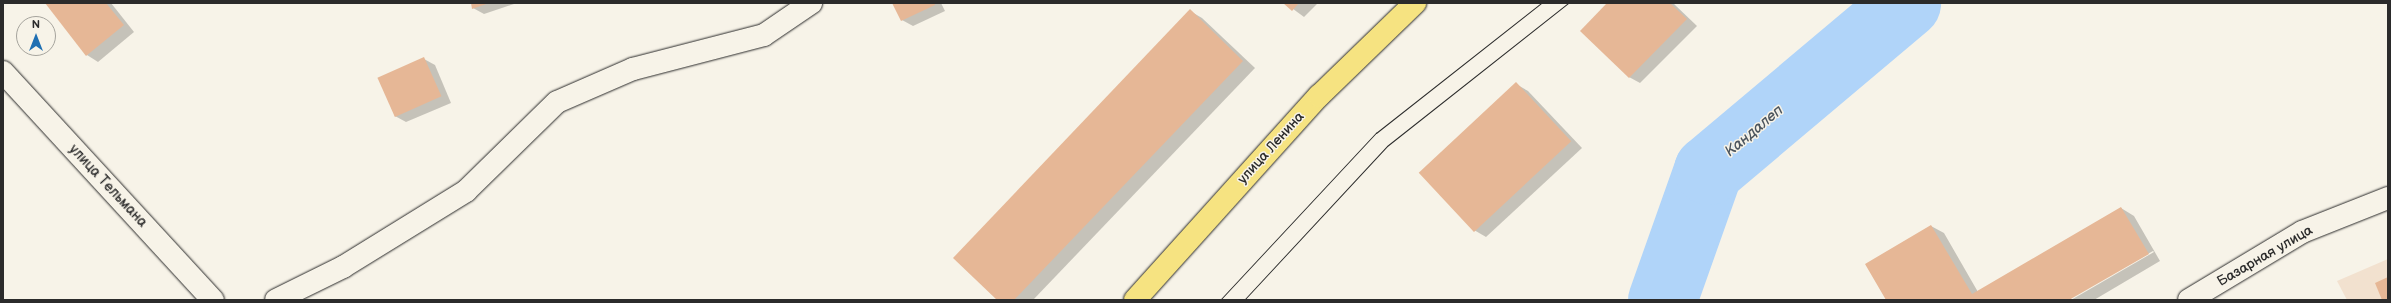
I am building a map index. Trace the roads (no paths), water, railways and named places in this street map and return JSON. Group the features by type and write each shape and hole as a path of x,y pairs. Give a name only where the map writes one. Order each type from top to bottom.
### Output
{"main road":[{"name":"улица Ленина","path":"1134,300 1319,96 1415,3"}],"street":[{"path":"276,300 343,267 466,191 557,102 633,69 764,35 811,3"},
{"name":"улица Тельмана","path":"3,72 213,300"},
{"name":"Базарная улица","path":"2189,300 2302,232 2388,198"}],"waterway":[{"name":"Кандалеп","path":"1662,300 1708,170 1906,3"}],"tram line":[{"path":"1220,300 1376,133 1541,3"},
{"path":"1244,300 1387,146 1568,3"}]}
